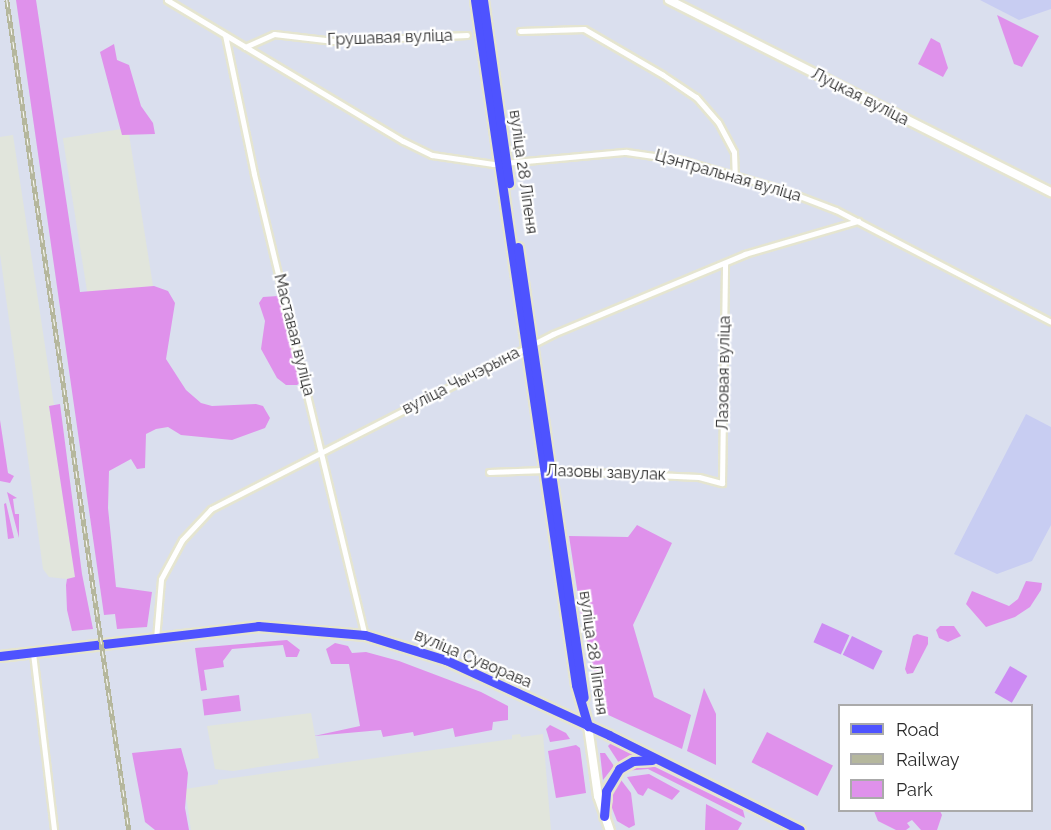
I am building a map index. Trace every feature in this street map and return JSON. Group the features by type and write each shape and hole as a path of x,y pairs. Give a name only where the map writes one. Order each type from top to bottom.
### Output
{"main road":[{"name":"вуліца 28 Ліпеня","path":"475,0 503,164"},
{"name":"вуліца 28 Ліпеня","path":"483,0 503,164 548,470 576,685 588,726"},
{"name":"Луцкая вуліца","path":"669,0 1051,192"},
{"name":"вуліца Суворава","path":"0,657 258,626 365,635 446,660 588,726 800,830"},
{"path":"588,726 604,816 610,830"},
{"path":"604,816 606,791 620,769 640,759 669,765"}],"street":[{"name":"Цэнтральная вуліца","path":"167,0 422,151 454,160 503,164 634,152 661,155 735,175 809,199 858,221 1051,322"},
{"path":"520,31 584,29 696,97 718,122 734,152 735,175"},
{"name":"Грушавая вуліца","path":"244,47 274,34 334,41 467,35"},
{"name":"Маставая вуліца","path":"225,35 254,174 365,635"},
{"name":"вуліца Чычэрына","path":"156,639 161,579 182,540 200,517 322,450 529,346 724,262 858,221"},
{"name":"Лазовая вуліца","path":"722,483 724,262"},
{"name":"Лазовы завулак","path":"489,472 548,470 699,477 722,483"},
{"path":"33,653 54,830"}],"shaded area":[{"path":"980,0 1051,0 1051,9 1019,20"},
{"path":"128,128 153,286 88,296 63,138"},
{"path":"13,135 54,405 49,406 75,577 67,579 49,577 43,569 0,254 0,137"},
{"path":"1026,414 1051,427 1051,525 1032,561 997,574 954,554"},
{"path":"822,623 849,635 841,654 813,642"},
{"path":"852,636 883,651 873,670 843,655"},
{"path":"1010,666 1027,676 1012,703 994,693"},
{"path":"311,713 319,758 233,771 215,769 207,726"},
{"path":"520,734 521,737 543,734 551,830 191,830 185,789 218,784 218,780 512,739 512,735"}],"green space":[{"path":"16,0 36,0 80,292 154,286 168,291 175,303 166,359 186,390 201,403 212,406 256,404 263,406 270,418 265,428 232,440 181,435 168,427 156,429 146,434 145,468 137,469 131,459 109,471 108,508 116,587 152,592 147,627 117,629 115,614 104,615"},
{"path":"997,15 1039,36 1022,67 1014,64"},
{"path":"931,38 940,43 948,68 943,77 918,64"},
{"path":"114,44 117,60 129,65 141,106 153,123 155,134 122,135 100,52"},
{"path":"278,296 301,382 297,385 286,385 277,378 261,349 265,321 259,303 263,297"},
{"path":"60,404 82,574 93,629 72,631 67,610 67,579 75,577 49,406"},
{"path":"0,420 8,473 14,476 10,483 0,481"},
{"path":"7,492 17,498 13,499 15,514 19,514 19,538"},
{"path":"6,503 14,538 8,539 4,504"},
{"path":"637,525 672,543 633,625 654,697 691,715 682,749 604,713 581,615 569,536 628,537"},
{"path":"1026,581 1042,583 1041,590 1030,607 1015,617 986,627 966,604 972,591 1009,606 1018,599"},
{"path":"940,626 954,626 961,636 948,642 939,638 936,630"},
{"path":"917,634 928,637 928,644 913,673 907,674 905,669 913,636"},
{"path":"287,640 300,650 297,657 286,657 283,645 232,649 223,661 224,667 204,670 207,690 201,691 195,648"},
{"path":"335,643 348,646 352,653 366,652 399,661 481,692 508,706 508,720 493,722 492,730 455,737 453,728 414,736 413,732 383,737 381,730 314,736 360,726 349,664 331,664 326,649"},
{"path":"704,688 716,714 716,765 687,751"},
{"path":"239,695 241,711 204,715 202,700"},
{"path":"550,725 566,733 570,739 550,742 546,729"},
{"path":"767,732 833,766 817,796 752,762"},
{"path":"611,743 633,754 619,763 608,746"},
{"path":"576,745 580,748 586,793 556,798 548,751"},
{"path":"181,748 188,773 185,808 189,830 155,830 145,822 132,753"},
{"path":"600,753 605,753 614,766 603,780"},
{"path":"645,762 743,810 745,818 648,769 624,771 628,765"},
{"path":"649,774 680,791 672,800 648,788 643,796 638,794 627,777"},
{"path":"618,776 631,793 635,825 629,828 617,821 609,800"},
{"path":"706,804 742,823 738,830 705,830"},
{"path":"874,812 940,812 942,815 937,830 921,830 912,820 907,823 910,827 906,830 896,830 878,821"}],"railway":[{"path":"7,0 129,830"}]}
